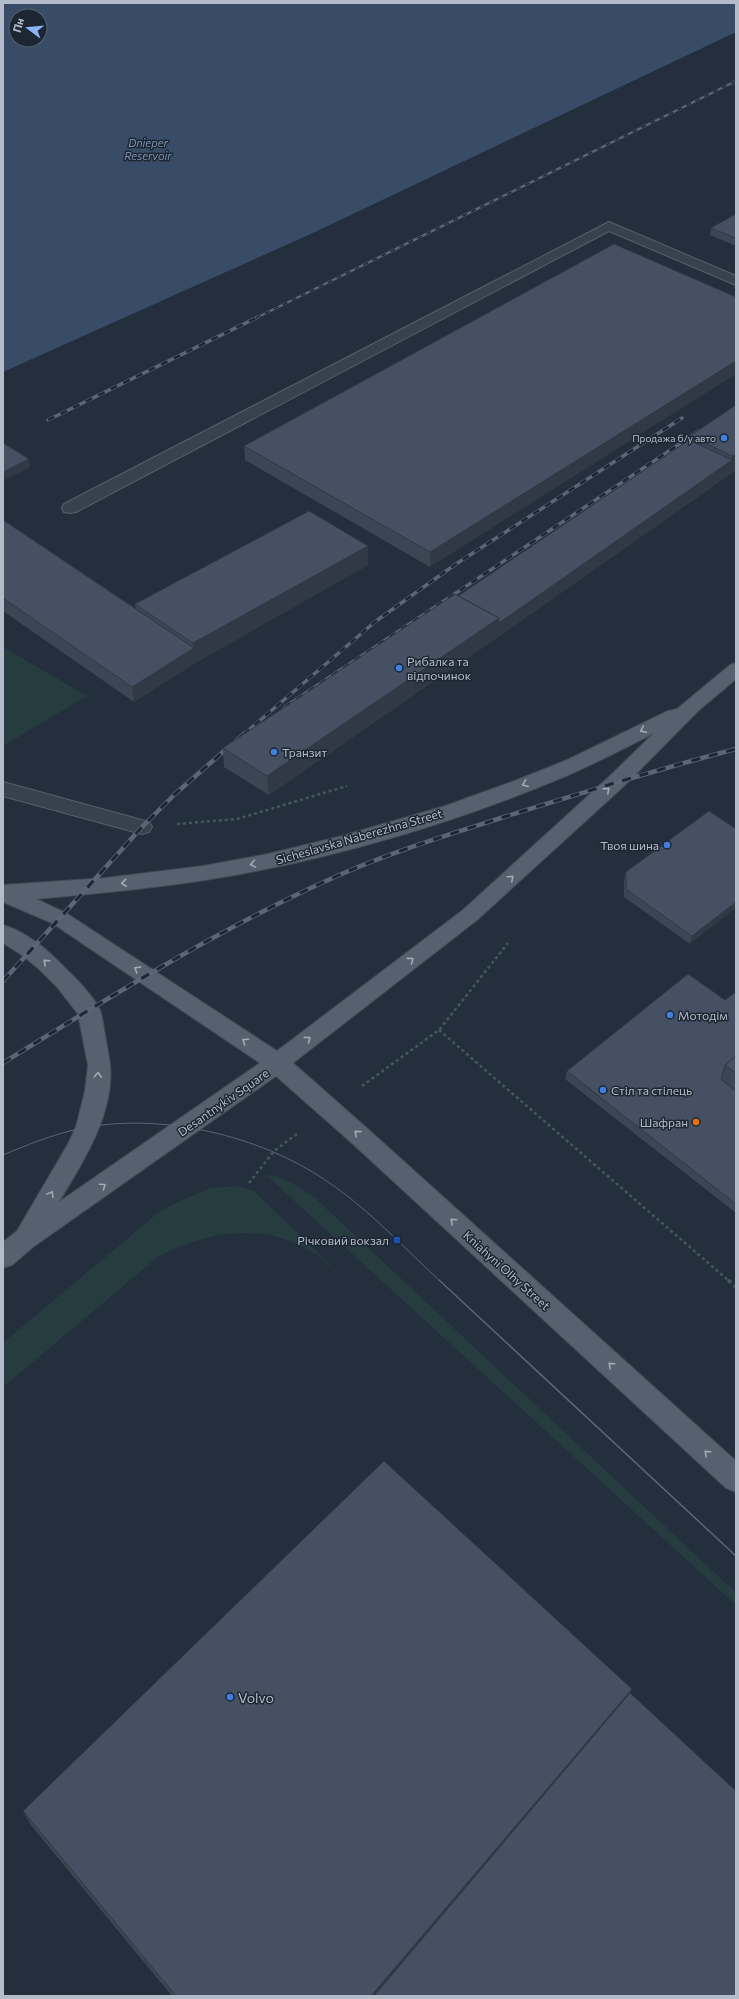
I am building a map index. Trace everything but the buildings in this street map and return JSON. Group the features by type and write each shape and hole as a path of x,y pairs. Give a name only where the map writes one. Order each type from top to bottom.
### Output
{"main road":[{"name":"Sicheslavska Naberezhna Street","path":"277,1063 470,915 618,780 691,707 736,669"},
{"name":"Sicheslavska Naberezhna Street","path":"5,893 134,882 192,874 267,862 375,834 490,797 559,771 691,707"},
{"name":"Desantnykiv Square","path":"3,1257 24,1240 277,1063 147,975 59,918 5,893"},
{"path":"3,933 30,949 47,964 65,981 89,1011 99,1065 97,1091 88,1127 78,1149 24,1240"},
{"name":"Kniahyni Olhy Street","path":"277,1063 361,1137 736,1479"}],"lane":[{"path":"70,508 609,226 736,281"},
{"path":"3,789 142,827"}],"path":[{"path":"142,827 237,819 347,786"},
{"path":"508,943 439,1030 736,1287"}],"green space":[{"path":"3,647 87,696 3,746"},
{"path":"265,1174 291,1182 314,1197 736,1593 736,1605"},
{"path":"238,1186 254,1191 342,1276 315,1253 292,1242 273,1236 254,1233 235,1233 216,1236 178,1247 159,1256 3,1387 3,1343 159,1212 184,1199 211,1188"}],"water":[{"name":"Dnieper Reservoir","path":"3,3 736,3 736,32 315,232 3,372"}],"tram line":[{"path":"3,1155 56,1135 74,1130 104,1125 136,1123 168,1125 201,1130 233,1138 263,1148 292,1161 336,1187 367,1212 440,1281"},
{"path":"439,1280 736,1556"}],"railway":[{"path":"256,318 736,81"},
{"path":"48,420 258,317"},
{"path":"244,734 376,621 456,564 682,418"},
{"path":"285,707 699,431"},
{"path":"237,740 245,733"},
{"path":"3,981 142,827 175,794 232,744"},
{"path":"3,1063 125,988 208,940 293,896 357,867 441,837 504,817 591,790 736,749"}],"place":[{"name":"Продажа б/у авто","path":"724,438"},
{"name":"Рибалка та відпочинок","path":"399,668"},
{"name":"Транзит","path":"274,752"},
{"name":"Твоя шина","path":"667,845"},
{"name":"Мотодім","path":"670,1015"},
{"name":"Стіл та стілець","path":"603,1090"},
{"name":"Шафран","path":"696,1122"},
{"name":"Річковий вокзал","path":"397,1240"},
{"name":"Volvo","path":"230,1697"}]}
